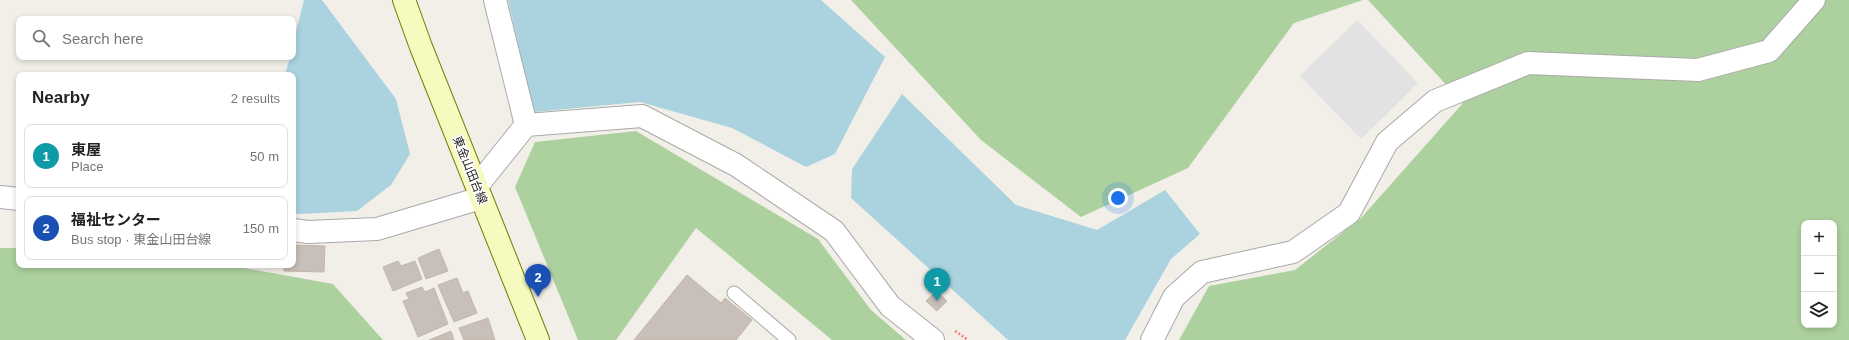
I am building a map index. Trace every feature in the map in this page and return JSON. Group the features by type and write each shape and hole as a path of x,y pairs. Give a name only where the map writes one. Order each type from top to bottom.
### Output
{"main road":[{"name":"東金山田台線","path":"404,0 421,47 538,340"}],"street":[{"path":"296,230 308,232 377,229 479,192 526,125 495,0"},
{"path":"1152,340 1174,296 1202,272 1293,252 1349,213 1387,142 1435,101 1528,63 1698,70 1769,51 1814,0"},
{"path":"526,125 642,116 729,162 834,231 890,306 933,340"},
{"path":"0,197 16,199"}],"lane":[{"path":"734,293 789,340"}],"green space":[{"path":"851,0 1363,0 1294,23 1188,168 1081,217 981,140"},
{"path":"1368,0 1849,0 1849,340 1179,340 1209,286 1295,270 1361,218 1463,103"},
{"path":"636,131 818,239 871,310 906,340 832,340 696,228 616,340 578,340 515,187 535,142"},
{"path":"0,248 16,248 16,268 244,268 333,284 383,340 0,340"}],"shaded area":[{"path":"1357,20 1418,83 1361,139 1300,76"}],"water":[{"path":"304,0 322,0 396,99 410,154 391,185 357,211 296,213 296,72 286,72 289,60 296,60 296,32"},
{"path":"508,0 821,0 885,57 835,154 806,167 732,128 640,102 534,112"},
{"path":"902,94 1016,205 1097,230 1165,190 1200,234 1171,259 1125,340 1008,340 851,198 852,169"}],"building":[{"path":"296,245 325,246 324,272 284,271 284,268 296,268"},
{"path":"439,249 448,271 426,279 418,258"},
{"path":"398,261 401,266 415,261 422,279 393,291 383,267"},
{"path":"687,275 721,303 725,298 752,320 736,340 634,340"},
{"path":"457,278 463,293 468,291 477,313 454,322 438,285"},
{"path":"422,287 425,292 434,288 448,324 418,337 403,301 409,299 406,293"},
{"path":"936,291 947,301 937,311 926,301"},
{"path":"488,318 495,340 464,340 459,328"},
{"path":"451,331 454,340 429,340"}],"place":[{"name":"福祉センター","path":"538,297"},
{"name":"東屋","path":"937,301"}]}
